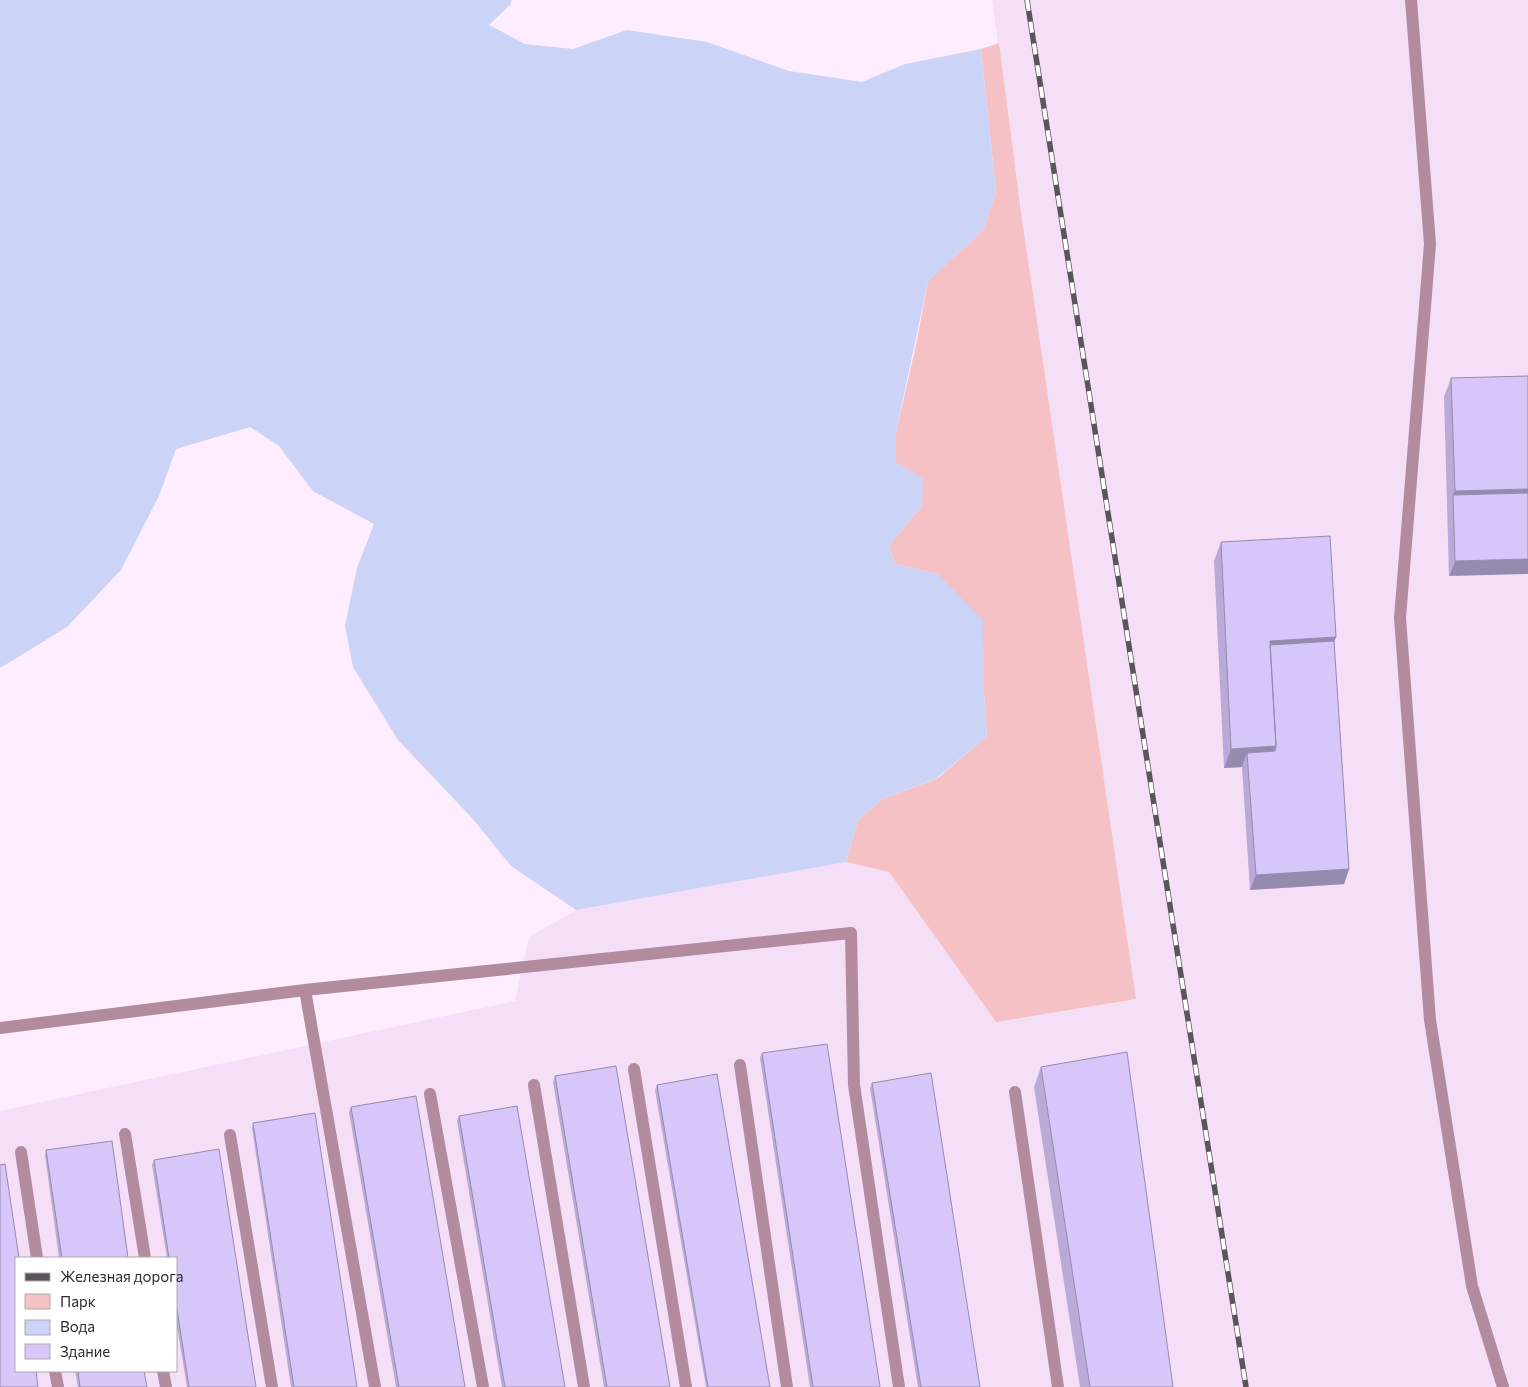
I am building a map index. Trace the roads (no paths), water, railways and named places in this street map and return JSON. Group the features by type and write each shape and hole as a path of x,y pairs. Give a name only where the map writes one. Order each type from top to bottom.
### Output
{"lane":[{"path":"1411,0 1430,244 1400,618 1430,1020 1472,1286 1503,1387"},
{"path":"0,1028 305,990 851,934 854,1085 899,1387"},
{"path":"305,990 375,1387"},
{"path":"740,1065 787,1387"},
{"path":"634,1069 686,1387"},
{"path":"534,1085 584,1387"},
{"path":"1014,1092 1058,1387"},
{"path":"430,1094 483,1387"},
{"path":"125,1134 145,1257"},
{"path":"230,1135 272,1387"},
{"path":"21,1152 38,1257"},
{"path":"55,1372 58,1387"},
{"path":"163,1372 166,1387"}],"water":[{"path":"0,0 512,0 510,5 489,25 525,44 573,49 627,30 707,42 789,71 862,82 905,64 981,49 996,192 983,230 928,281 896,432 896,463 923,478 922,505 889,546 895,564 938,574 983,620 987,736 937,778 883,799 858,820 846,862 576,910 511,866 472,818 398,740 353,667 345,626 357,568 374,524 313,491 279,446 250,427 176,449 159,496 121,570 67,627 0,668"}],"railway":[{"path":"1027,0 1246,1387"}]}
